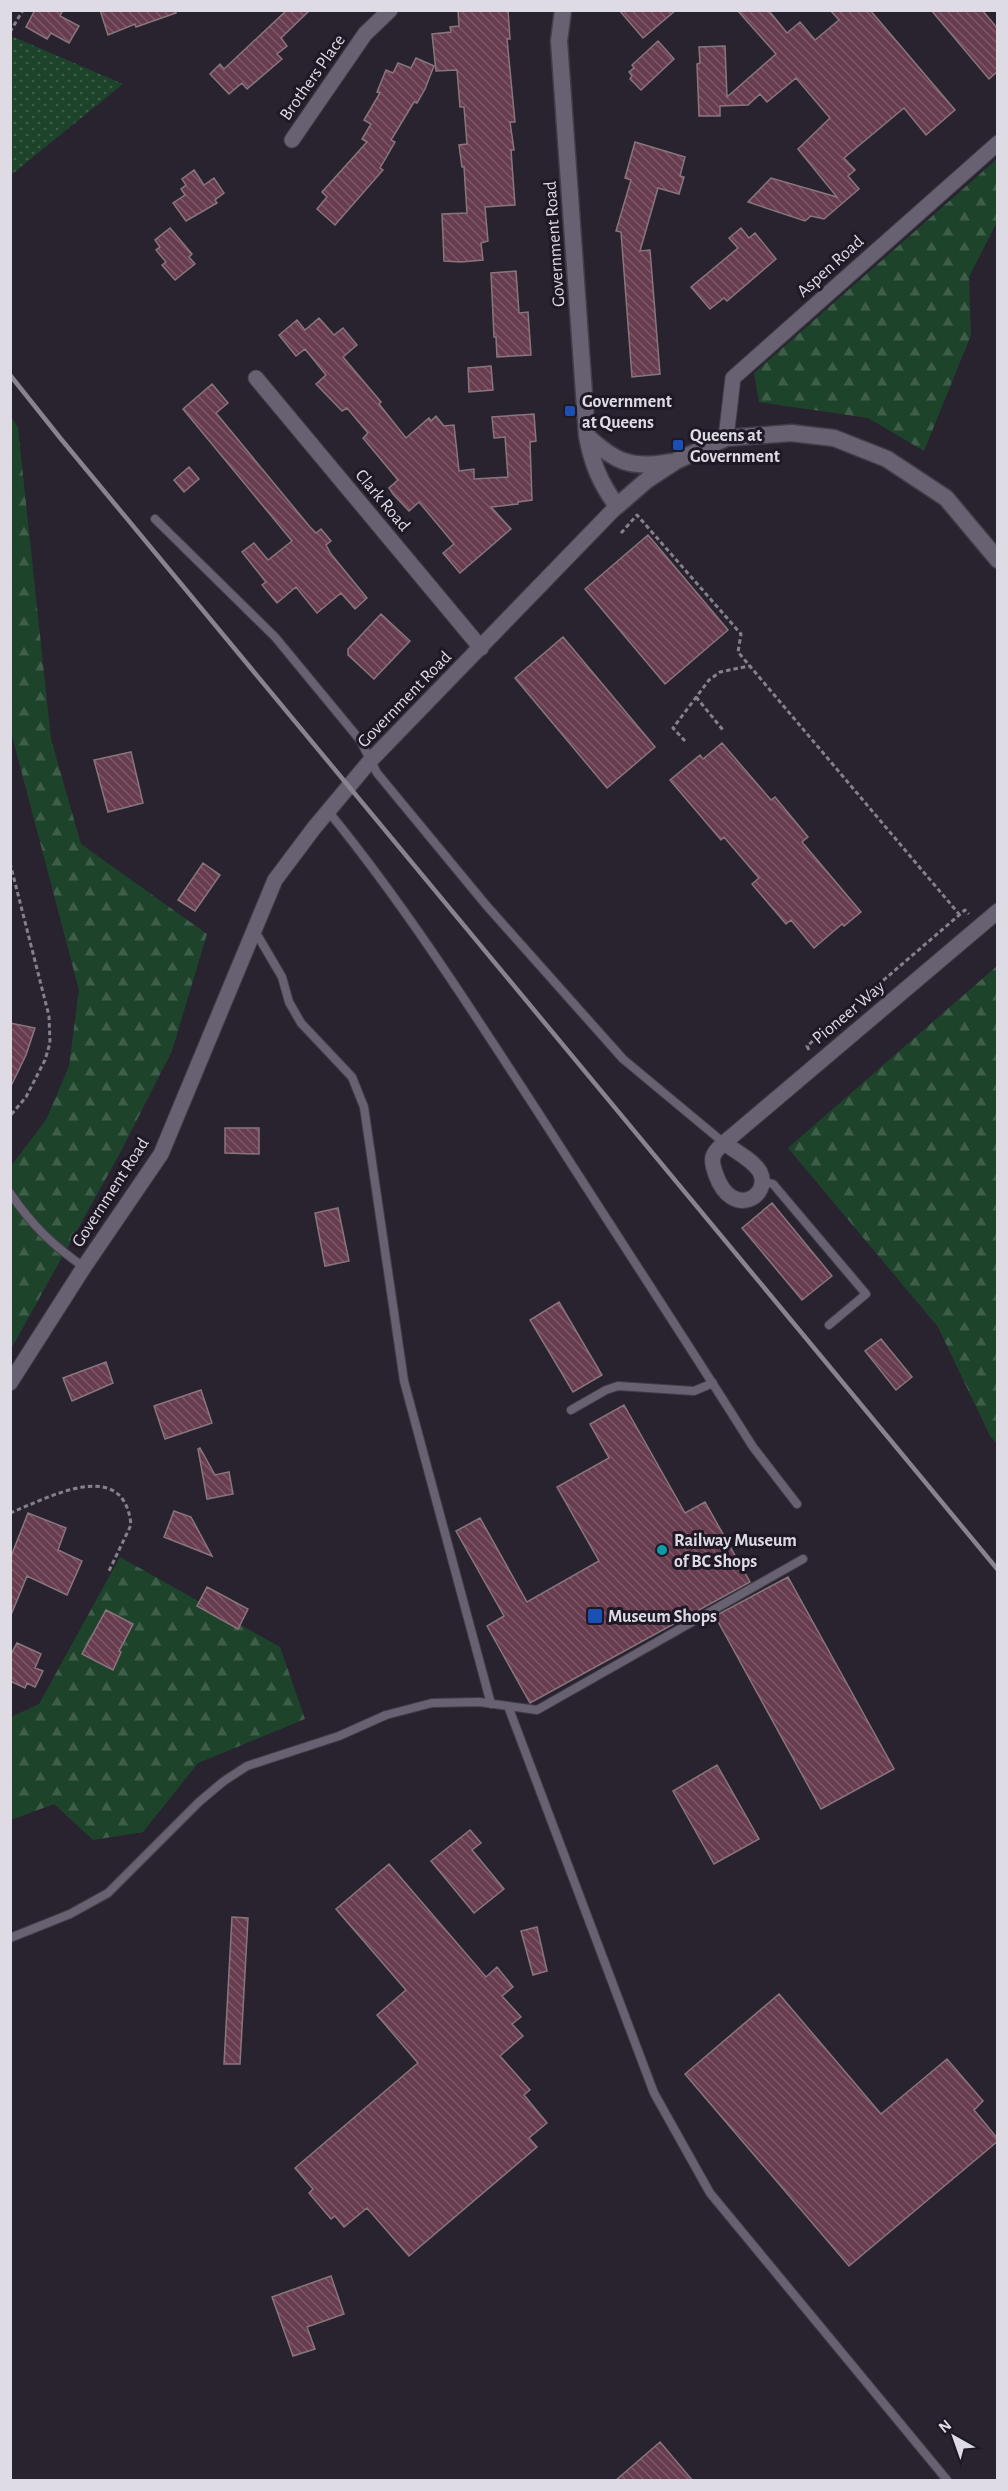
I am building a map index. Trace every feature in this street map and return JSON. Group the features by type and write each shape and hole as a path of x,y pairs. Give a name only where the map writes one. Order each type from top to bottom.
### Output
{"street":[{"name":"Brothers Place","path":"292,140 365,34 390,10"},
{"name":"Government Road","path":"10,1383 84,1267 161,1154 275,880 370,761 617,506 598,478 587,436 559,41 563,10"},
{"name":"Aspen Road","path":"726,438 733,378 998,143"},
{"name":"Clark Road","path":"256,378 481,648"},
{"path":"617,506 647,480 676,461 726,438 791,433 834,438 887,459 946,498 998,560"},
{"path":"587,436 604,452 623,462 648,466 676,461"},
{"name":"Pioneer Way","path":"762,1181 754,1197 745,1200 737,1200 723,1192 711,1163 714,1151 998,911"},
{"path":"724,1143 755,1166 761,1174 762,1181"}],"lane":[{"path":"155,519 275,637 360,740 377,773 486,905 623,1059 724,1143"},
{"path":"328,811 409,916 753,1447 797,1504"},
{"path":"254,929 282,977 289,1002 301,1023 352,1077 364,1107 404,1381 491,1704"},
{"path":"762,1181 773,1184 866,1294 829,1325"},
{"path":"10,1193 24,1213 57,1249 84,1267"},
{"path":"571,1410 606,1390 618,1386 694,1391 713,1383"},
{"path":"10,1938 70,1914 108,1893 199,1802 247,1766 339,1736 386,1715 432,1703 491,1704 537,1710 803,1559"},
{"path":"508,1706 660,2103 710,2193 947,2481"}],"path":[{"path":"10,32 23,10"},
{"path":"621,533 637,515 741,634 738,652 749,666 959,914"},
{"path":"685,741 674,728 709,680 720,672 749,666"},
{"path":"696,697 723,730"},
{"path":"10,863 49,1016 50,1044 45,1060 26,1097 10,1116"},
{"path":"814,1066 807,1046 959,914 965,910 980,926"},
{"path":"10,1513 82,1485 97,1485 112,1490 125,1500 131,1525 108,1573"}],"green space":[{"path":"11,36 123,84 11,175"},
{"path":"997,159 997,222 969,277 971,335 924,451 868,418 759,402 754,373"},
{"path":"11,416 18,428 51,739 81,844 207,934 172,1051 120,1153 11,1349 11,1166 46,1120 69,1066 79,990 11,732"},
{"path":"997,966 997,1444 990,1436 938,1327 788,1148"},
{"path":"120,1557 280,1647 305,1719 198,1763 143,1832 93,1840 54,1804 11,1820 11,1717 39,1704"}],"building":[{"path":"35,10 63,10 60,16 79,26 69,43 51,33 47,39 26,27"},
{"path":"100,10 176,10 176,13 136,27 135,24 108,35"},
{"path":"287,10 310,10 281,38 287,46 277,54 282,59 247,89 242,83 229,94 210,74 220,64 224,69"},
{"path":"458,10 508,10 510,39 507,39 515,122 510,122 514,150 511,150 515,205 485,207 488,241 481,243 483,260 461,262 444,261 442,214 467,213 464,167 462,167 459,145 467,144 464,107 460,107 457,70 436,71 432,34 451,32 450,27 459,26"},
{"path":"619,10 676,10 643,38"},
{"path":"737,10 772,10 770,12 787,33 800,22 815,40 839,20 830,10 870,10 955,110 926,135 904,108 844,158 855,170 848,176 859,189 824,219 811,216 805,221 748,202 771,178 837,197 798,149 830,118 796,78 767,102 760,94 748,105 720,106 720,116 699,116 697,64 700,63 699,47 725,46 727,97 776,54"},
{"path":"931,10 982,10 998,29 998,71 989,79"},
{"path":"658,41 674,59 641,90 630,79 632,76 629,72 634,68 632,65"},
{"path":"416,58 434,66 425,89 417,103 414,102 391,140 395,142 380,168 383,170 335,225 317,209 327,197 322,192 367,142 362,139 371,124 364,120 380,93 377,92 386,70 393,73 398,63 411,68"},
{"path":"635,142 685,157 680,176 684,177 679,194 658,188 640,251 650,250 660,374 632,377 621,232 616,231 631,180 625,178"},
{"path":"194,170 204,185 214,178 224,193 215,200 217,203 186,221 173,203 185,195 181,189 186,185 182,179"},
{"path":"170,228 192,254 189,257 195,264 175,280 162,265 166,262 156,250 160,247 155,240"},
{"path":"741,228 749,238 755,233 776,259 727,301 724,298 710,309 691,287 738,248 729,238"},
{"path":"516,271 519,313 528,312 531,355 497,357 491,273"},
{"path":"319,318 334,335 343,328 357,345 343,357 381,402 379,404 406,438 429,418 431,421 436,416 444,426 454,425 459,471 474,469 474,479 508,477 505,437 494,438 492,417 534,414 536,441 530,442 532,500 491,507 511,529 460,573 443,553 454,544 419,502 409,511 393,494 389,488 398,480 363,438 368,433 347,408 342,411 316,384 326,375 305,349 296,356 279,335 297,320 305,330"},
{"path":"491,366 493,390 469,392 468,368"},
{"path":"212,384 228,403 216,413 310,527 316,533 321,529 331,541 326,545 331,554 367,598 355,609 341,593 317,613 296,587 277,603 262,585 266,582 242,552 254,543 268,560 292,541 183,409"},
{"path":"189,467 199,479 184,492 174,480"},
{"path":"648,535 728,630 665,684 585,589"},
{"path":"381,614 410,641 374,679 348,655 348,649"},
{"path":"563,637 655,747 607,788 515,678"},
{"path":"722,743 771,800 775,797 808,837 802,842 861,912 844,926 842,924 814,948 791,920 786,924 752,884 759,878 724,837 721,840 670,780 700,755 703,759"},
{"path":"131,752 143,803 108,812 94,760"},
{"path":"203,863 220,875 195,911 178,900"},
{"path":"10,1023 35,1028 26,1055 10,1088"},
{"path":"225,1128 259,1128 259,1154 225,1153"},
{"path":"772,1203 832,1276 802,1300 742,1228"},
{"path":"338,1208 349,1261 325,1266 315,1213"},
{"path":"559,1302 602,1375 573,1392 530,1320"},
{"path":"881,1339 912,1377 896,1390 865,1351"},
{"path":"106,1362 113,1383 72,1401 63,1378"},
{"path":"201,1390 212,1423 165,1439 154,1406"},
{"name":"Railway Museum of BC Shops","path":"624,1405 685,1513 705,1502 750,1582 530,1703 487,1626 504,1616 456,1531 480,1518 527,1602 599,1561 557,1487 609,1458 590,1424"},
{"path":"200,1448 215,1475 229,1472 233,1494 207,1499 198,1449"},
{"path":"174,1511 191,1517 212,1556 164,1537"},
{"path":"28,1513 66,1528 58,1550 82,1561 67,1595 27,1576 11,1615 10,1559"},
{"path":"788,1577 894,1769 821,1809 715,1616"},
{"path":"207,1587 248,1609 238,1629 197,1606"},
{"path":"106,1610 133,1624 119,1651 121,1652 113,1670 82,1654"},
{"path":"17,1643 41,1654 35,1668 43,1671 35,1687 27,1683 25,1688 10,1681 10,1656"},
{"path":"717,1765 759,1839 714,1864 673,1791"},
{"path":"470,1830 481,1843 472,1850 504,1889 474,1913 431,1861"},
{"path":"389,1864 486,1977 497,1967 513,1987 502,1996 521,2017 512,2024 523,2036 500,2056 530,2090 524,2095 547,2123 529,2138 537,2147 409,2256 367,2208 344,2227 335,2216 331,2219 309,2193 313,2189 295,2168 418,2063 377,2015 406,1990 336,1909"},
{"path":"232,1917 248,1918 240,2064 224,2064"},
{"path":"537,1927 547,1971 533,1975 521,1931"},
{"path":"779,1994 881,2114 947,2059 983,2101 974,2110 998,2139 849,2266 685,2074"},
{"path":"331,2276 344,2314 307,2327 315,2349 293,2356 272,2297"},
{"path":"660,2442 693,2481 615,2481"}],"railway":[{"path":"10,375 998,1570"}],"place":[{"name":"Government at Queens","path":"570,411"},
{"name":"Queens at Government","path":"678,445"},
{"name":"Railway Museum of BC Shops","path":"662,1550"},
{"name":"Museum Shops","path":"595,1616"}]}
